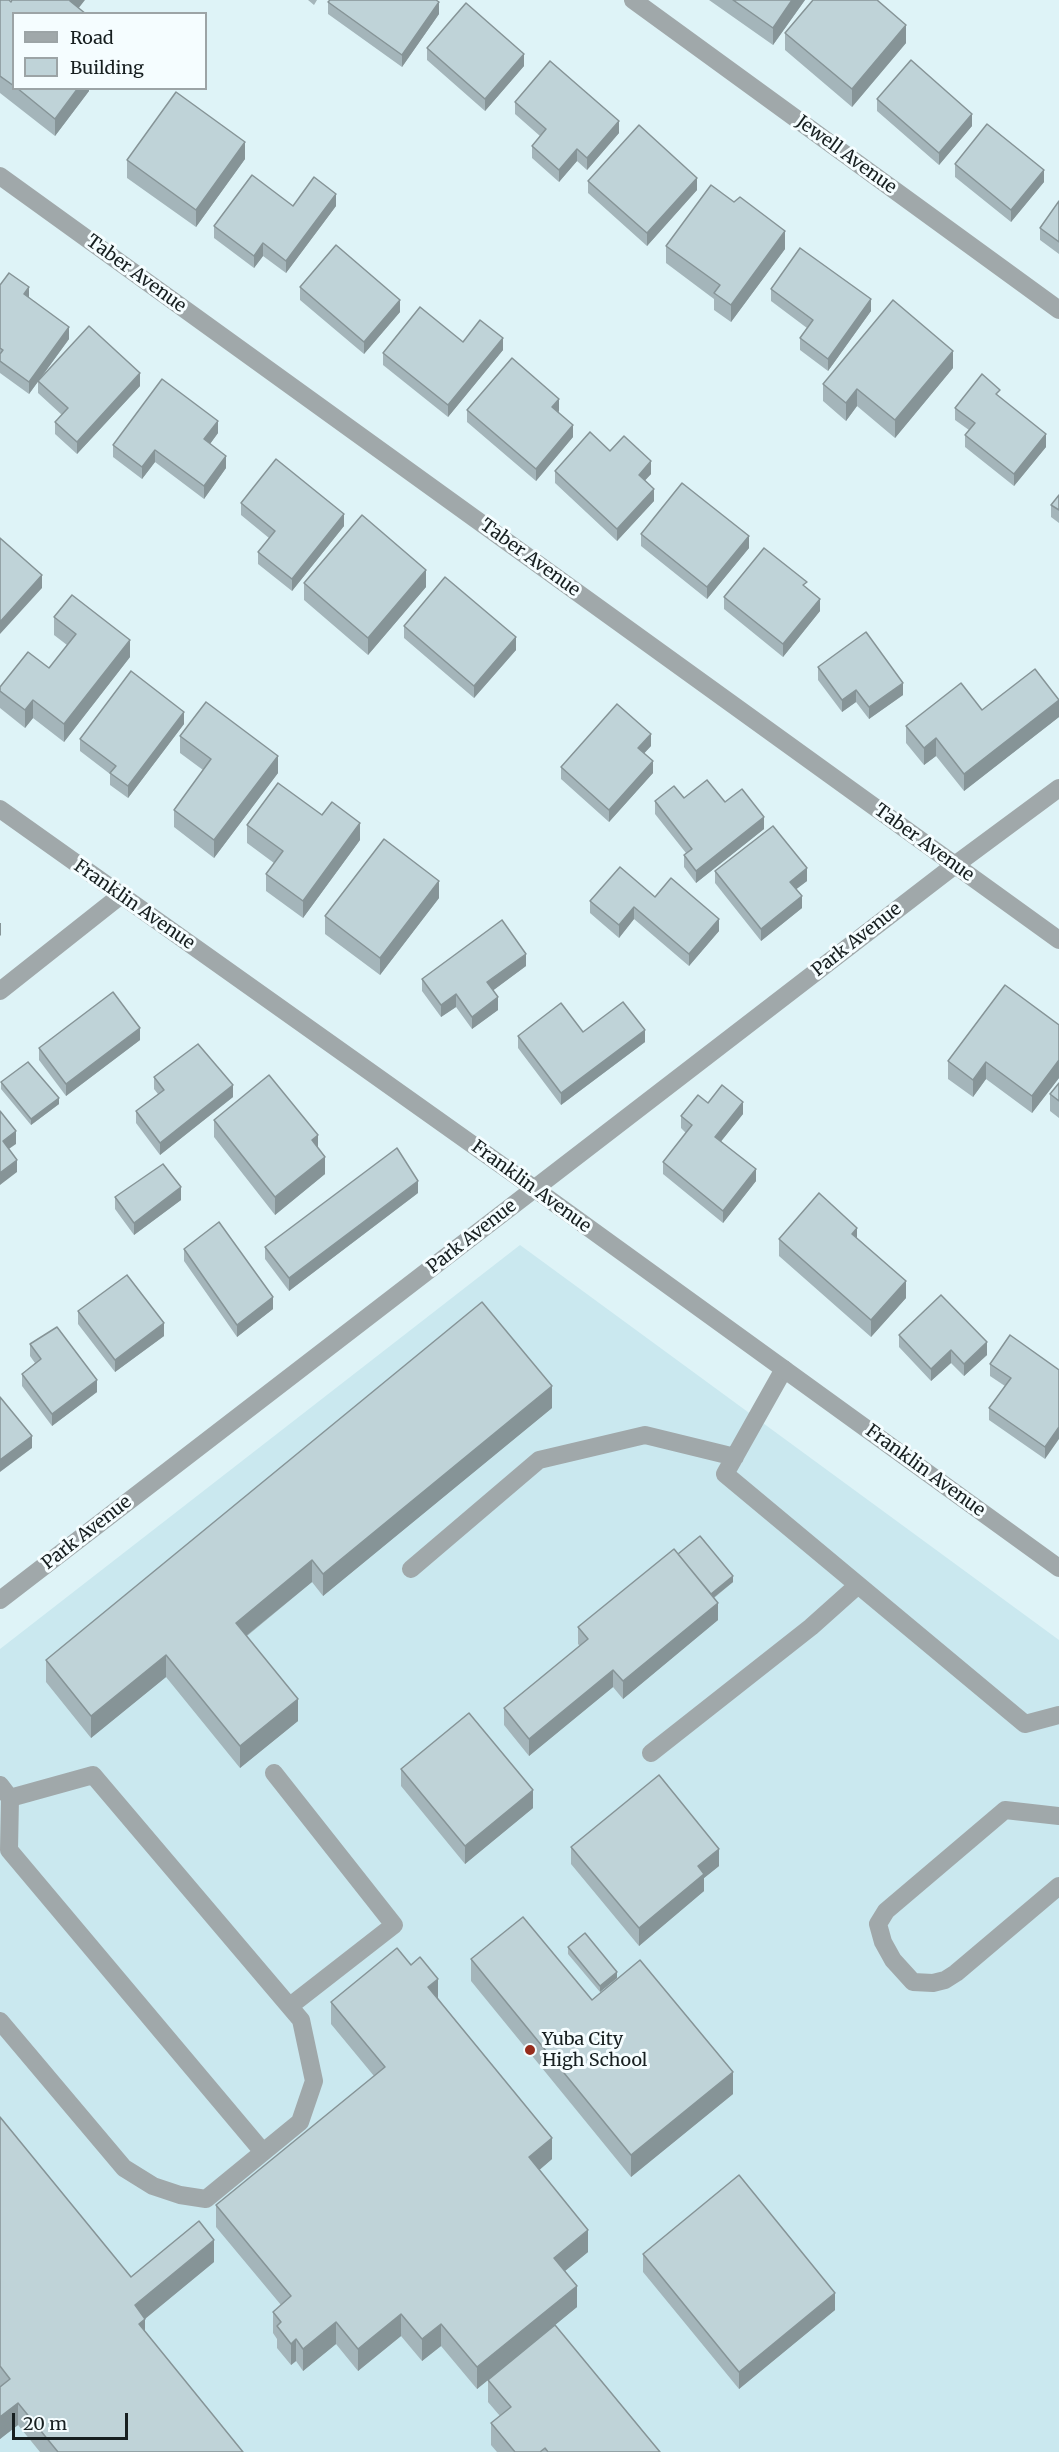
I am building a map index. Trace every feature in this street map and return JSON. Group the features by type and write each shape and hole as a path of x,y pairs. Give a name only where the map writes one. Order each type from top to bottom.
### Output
{"street":[{"name":"Jewell Avenue","path":"633,0 1059,310"},
{"name":"Taber Avenue","path":"0,176 1059,940"},
{"name":"Park Avenue","path":"0,1600 955,865 1059,788"},
{"name":"Franklin Avenue","path":"0,809 535,1189 1059,1568"},
{"path":"0,991 120,896"},
{"path":"784,1369 725,1474 1025,1724 1059,1715"},
{"path":"411,1569 539,1460 645,1435 735,1457"},
{"path":"651,1753 811,1627 858,1585"},
{"path":"274,1773 394,1925 290,2006"},
{"path":"0,2021 124,2168 153,2186 180,2195 206,2199 300,2122 314,2081 301,2020 93,1775 5,1792 9,1850 263,2152"},
{"path":"1059,1816 1005,1810 886,1911 878,1924 883,1942 900,1968 913,1982 933,1983 945,1980 956,1973 1059,1886"}],"shaded area":[{"name":"Yuba City High School","path":"520,1245 1059,1640 1059,2452 0,2452 0,1649"}],"building":[{"path":"0,0 11,2 12,0 71,0 84,12 12,12 12,85 0,76"},
{"path":"330,0 436,0 439,2 402,55 328,2"},
{"path":"733,0 792,0 773,28"},
{"path":"813,0 877,0 906,25 852,89 785,33"},
{"path":"466,3 524,54 485,99 427,48"},
{"path":"911,60 972,114 939,153 877,99"},
{"path":"550,61 619,121 587,158 577,149 559,170 532,146 546,129 515,102"},
{"path":"19,90 77,90 55,119"},
{"path":"176,92 245,142 196,210 127,160"},
{"path":"987,124 1044,170 1011,210 955,164"},
{"path":"639,125 697,178 647,233 588,181"},
{"path":"252,175 293,206 314,177 336,194 286,261 263,243 254,256 214,226"},
{"path":"711,185 734,202 740,197 785,231 731,305 714,293 720,285 666,246"},
{"path":"1059,201 1059,242 1040,228"},
{"path":"336,245 400,300 364,342 300,287"},
{"path":"800,248 871,299 828,359 800,338 813,320 771,289"},
{"path":"9,273 29,287 24,294 69,327 29,382 0,361 0,354 3,350 0,348 0,285"},
{"path":"893,300 953,351 895,420 857,389 846,403 823,384"},
{"path":"420,307 463,342 480,320 503,338 448,405 383,353"},
{"path":"89,326 140,373 77,442 55,422 68,408 38,381"},
{"path":"512,358 559,399 552,407 573,425 536,469 467,410"},
{"path":"982,374 1000,390 996,394 1046,434 1014,474 965,435 975,423 955,408"},
{"path":"162,379 218,421 204,439 226,456 204,486 155,450 142,467 113,445"},
{"path":"590,432 610,451 624,436 651,461 639,475 654,489 617,529 555,471"},
{"path":"276,459 344,514 292,579 258,552 275,531 241,503"},
{"path":"682,483 749,536 707,587 641,534"},
{"path":"1059,495 1059,510 1051,505"},
{"path":"362,515 426,570 368,638 304,583"},
{"path":"0,538 42,575 0,622"},
{"path":"764,548 807,582 803,585 820,599 783,644 724,597"},
{"path":"445,577 516,637 474,686 404,626"},
{"path":"72,595 130,640 64,724 33,700 25,710 0,691 0,687 28,652 49,668 76,634 54,617"},
{"path":"866,632 903,683 869,707 856,690 842,700 818,667"},
{"path":"1035,669 1059,700 964,774 936,738 924,748 906,726 961,683 982,710"},
{"path":"131,671 184,712 128,786 110,773 116,766 80,739"},
{"path":"206,702 278,756 214,840 174,810 211,759 180,736"},
{"path":"617,704 651,734 638,748 653,761 609,810 561,767"},
{"path":"707,780 725,802 742,789 764,817 696,871 684,855 692,849 655,801 674,786 684,798"},
{"path":"278,783 322,815 332,802 360,823 303,901 266,874 283,851 247,825"},
{"path":"773,826 807,868 790,882 802,896 761,929 715,871"},
{"path":"384,839 439,881 380,958 325,916"},
{"path":"620,867 655,897 671,878 719,919 689,954 634,907 619,925 590,901"},
{"path":"502,920 526,954 487,982 498,997 472,1017 456,994 441,1005 422,979"},
{"path":"1005,985 1059,1025 1059,1060 1032,1096 986,1062 973,1080 948,1061"},
{"path":"113,992 140,1028 66,1084 39,1048"},
{"path":"623,1002 645,1030 561,1093 518,1036 561,1003 583,1032"},
{"path":"198,1044 233,1085 160,1143 136,1111 164,1090 154,1077"},
{"path":"28,1062 59,1098 31,1119 1,1082"},
{"path":"269,1075 318,1135 312,1140 325,1157 275,1197 214,1120"},
{"path":"1059,1083 1059,1101 1050,1094"},
{"path":"722,1085 743,1102 715,1137 756,1169 723,1211 663,1162 692,1125 681,1116 698,1095 708,1103"},
{"path":"0,1111 16,1131 3,1141 17,1160 0,1173"},
{"path":"397,1148 418,1181 289,1278 265,1247"},
{"path":"163,1164 181,1187 134,1223 115,1197"},
{"path":"819,1193 857,1228 852,1234 906,1281 871,1320 779,1239"},
{"path":"219,1222 273,1297 237,1325 184,1249"},
{"path":"127,1275 164,1323 115,1360 78,1311"},
{"path":"941,1295 987,1342 964,1364 951,1350 931,1369 899,1335"},
{"path":"482,1302 552,1386 323,1574 312,1560 236,1623 298,1699 240,1746 166,1655 91,1716 46,1660"},
{"path":"57,1327 97,1380 52,1414 22,1374 41,1359 30,1344"},
{"path":"1010,1335 1059,1370 1059,1427 1045,1447 989,1408 1011,1378 990,1364"},
{"path":"0,1397 32,1436 0,1460"},
{"path":"700,1536 733,1576 711,1594 678,1554"},
{"path":"674,1549 718,1603 623,1681 613,1670 529,1739 504,1708 588,1639 578,1627"},
{"path":"469,1713 533,1790 465,1846 401,1769"},
{"path":"659,1775 719,1849 698,1866 704,1874 639,1928 571,1847"},
{"path":"523,1917 592,2000 640,1960 733,2072 631,2155 471,1959"},
{"path":"585,1933 617,1972 600,1986 568,1947"},
{"path":"397,1948 411,1965 420,1957 438,1979 428,1987 552,2138 529,2157 588,2230 554,2258 577,2286 477,2367 441,2324 422,2339 401,2314 358,2349 336,2322 303,2349 296,2339 291,2344 277,2326 281,2322 273,2312 291,2296 216,2205 385,2067 331,2002"},
{"path":"0,2117 131,2277 199,2221 214,2240 135,2305 145,2319 139,2324 243,2452 58,2452 18,2403 0,2417 0,2387 10,2379 0,2366"},
{"path":"739,2175 835,2293 739,2372 643,2254"},
{"path":"555,2325 660,2452 548,2452 545,2448 540,2452 515,2452 491,2423 511,2407 488,2380"}],"place":[{"name":"Yuba City High School","path":"530,2050"}]}
